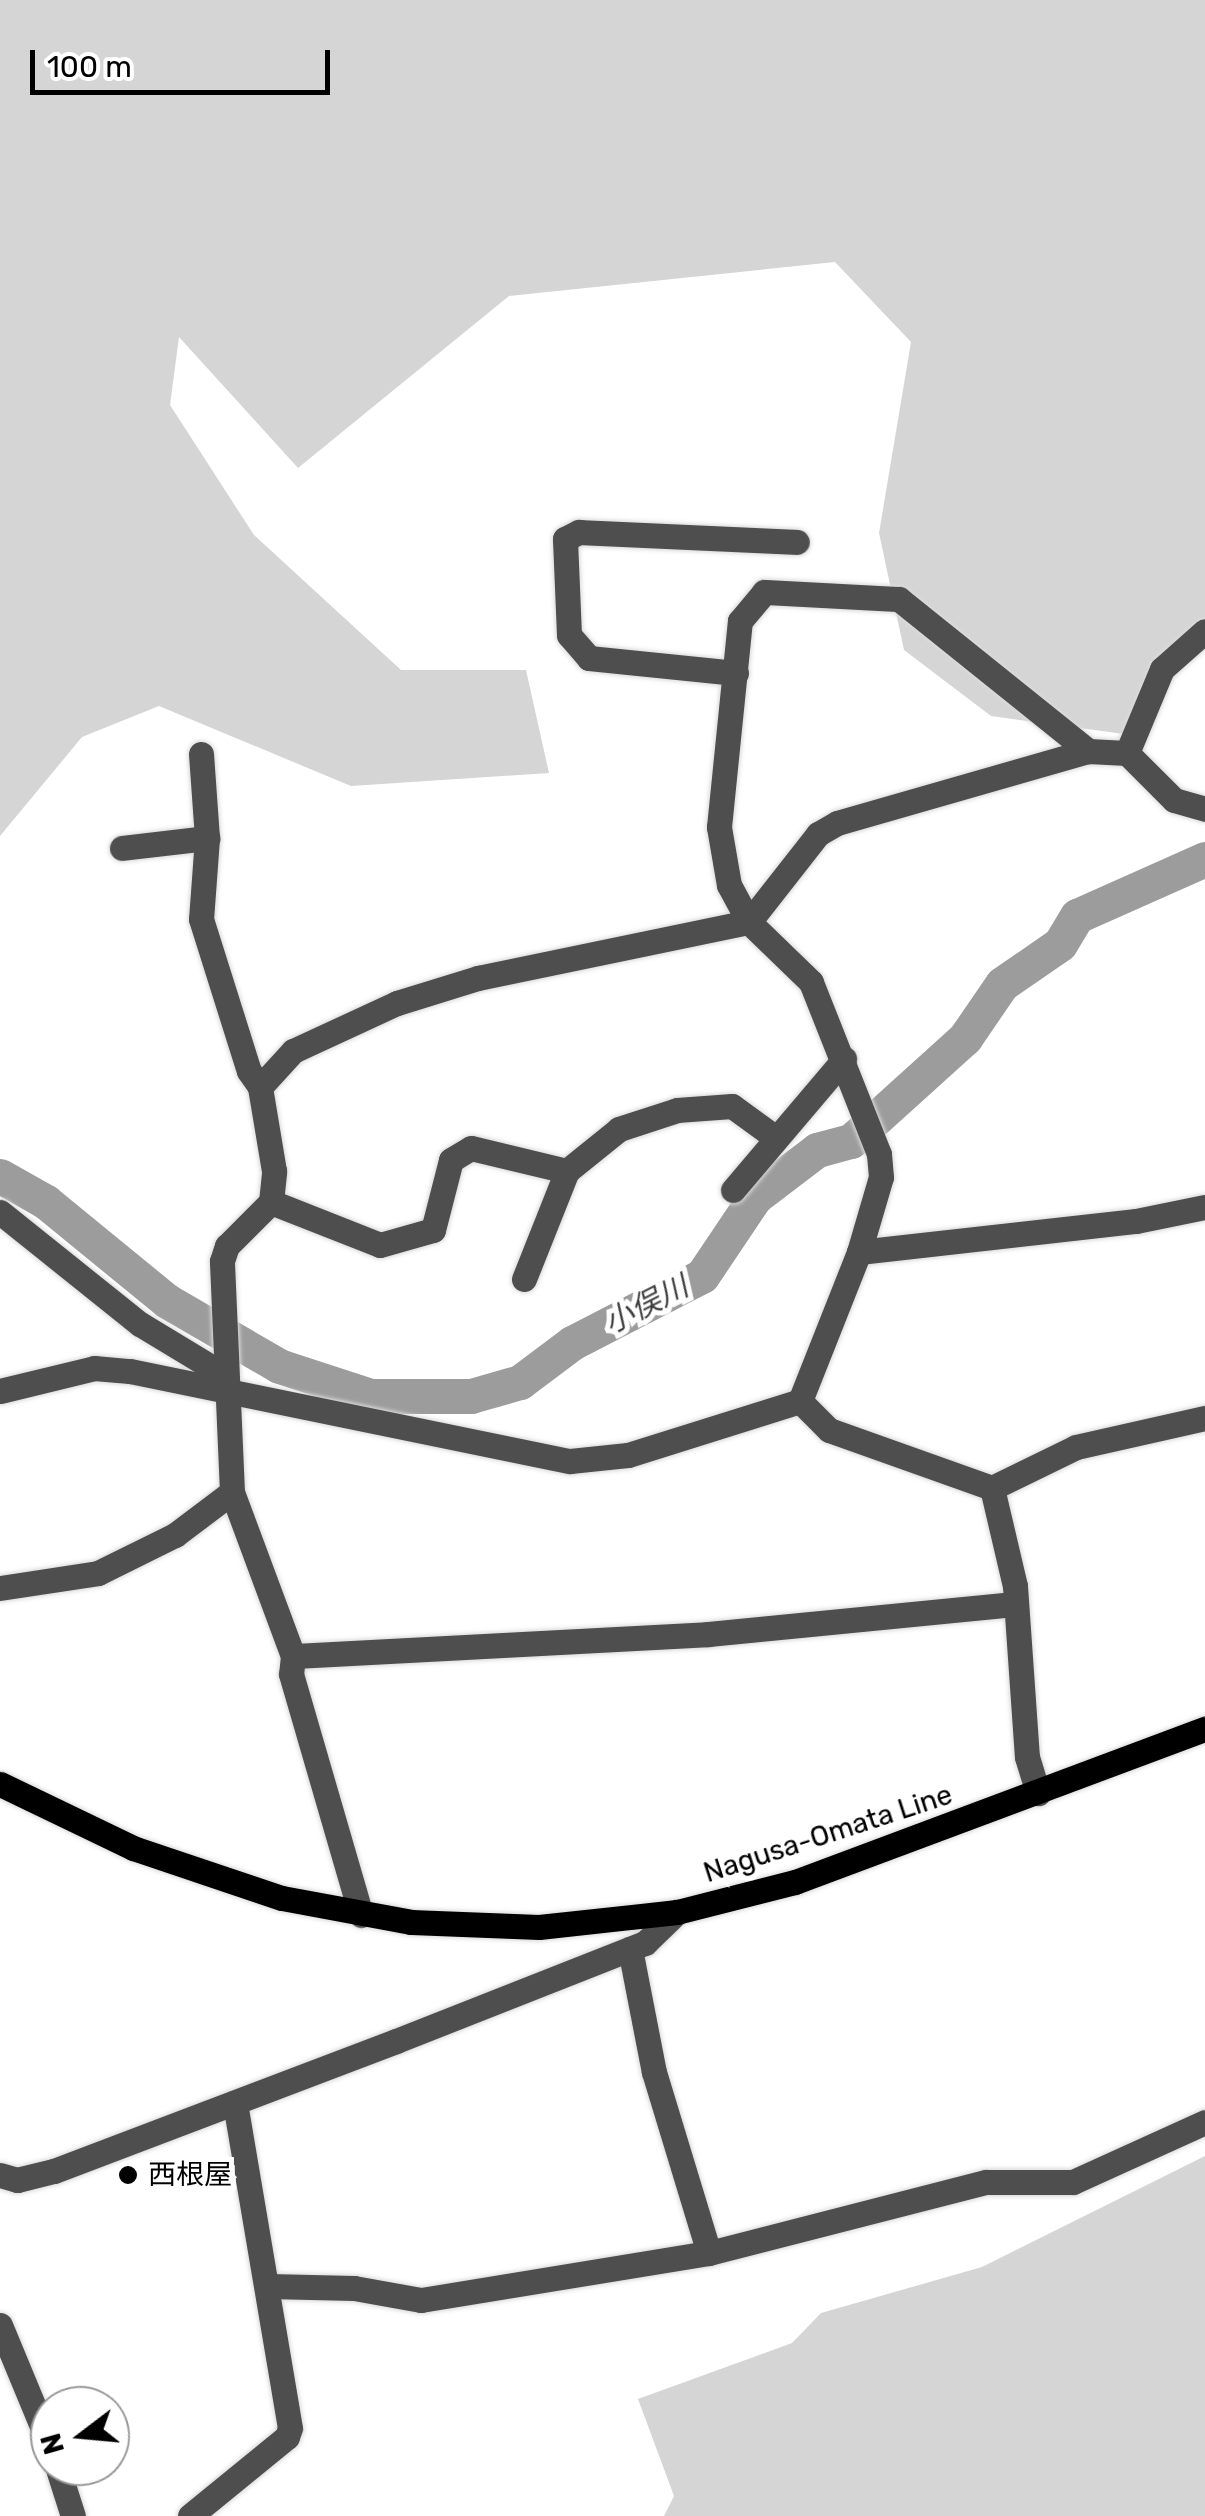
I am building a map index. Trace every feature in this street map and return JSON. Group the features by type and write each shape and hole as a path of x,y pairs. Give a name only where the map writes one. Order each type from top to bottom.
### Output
{"main road":[{"name":"Nagusa-Omata Line","path":"0,1784 171,1863 361,1915 496,1928 677,1912 839,1868 1205,1729"}],"street":[{"path":"736,673 589,658 569,636 566,539 580,532 797,542"},
{"path":"800,1401 860,1252 881,1176 874,1132 811,982 749,922 730,885 719,827 740,621 764,592 899,599 1088,751"},
{"path":"1127,754 1162,669 1205,631"},
{"path":"260,1087 293,1051 397,1004 542,962 749,922 818,834 836,823 1088,751 1127,754 1174,800 1205,809"},
{"path":"200,754 207,838 204,936 249,1071 260,1087 272,1202"},
{"path":"122,848 207,838"},
{"path":"732,1190 776,1138 849,1071"},
{"path":"524,1279 567,1171 618,1130 676,1110 745,1110 776,1138"},
{"path":"272,1202 380,1245 434,1230 451,1160 471,1148 567,1171"},
{"path":"272,1202 227,1246 224,1310 232,1492 293,1656 291,1674 361,1915"},
{"path":"860,1252 1117,1224 1205,1207"},
{"path":"0,1212 140,1324 227,1379"},
{"path":"0,1391 94,1368 227,1379 570,1461 628,1454 800,1401"},
{"path":"800,1401 829,1430 992,1488 1076,1448 1205,1418"},
{"path":"992,1488 1014,1604 1026,1758 1038,1793"},
{"path":"0,1588 98,1573 176,1535 232,1492"},
{"path":"293,1656 708,1634 1014,1604"},
{"path":"1,2179 54,2171 630,1948 677,1912"},
{"path":"630,1948 654,2072 710,2253"},
{"path":"190,2516 287,2437 268,2286 235,2104"},
{"path":"268,2286 354,2288 421,2300 710,2253 986,2182 1073,2182 1205,2122"},
{"path":"0,2326 30,2398"},
{"path":"63,2486 73,2516"}],"shaded area":[{"path":"0,0 1205,0 1205,622 1124,734 991,716 904,650 879,533 911,342 835,262 509,296 298,468 179,337 170,405 254,535 401,670 526,670 549,773 351,786 159,706 82,737 0,836"},
{"path":"1205,2156 1205,2516 664,2516 674,2496 638,2399 792,2343 821,2313 982,2267"}],"waterway":[{"name":"小俣川","path":"0,1176 46,1202 167,1301 279,1366 370,1396 471,1396 520,1382 572,1343 702,1276 755,1197 817,1150 851,1141 965,1038 1002,984 1060,944 1077,916 1205,859"}],"place":[{"name":"西根屋","path":"128,2175"}]}
